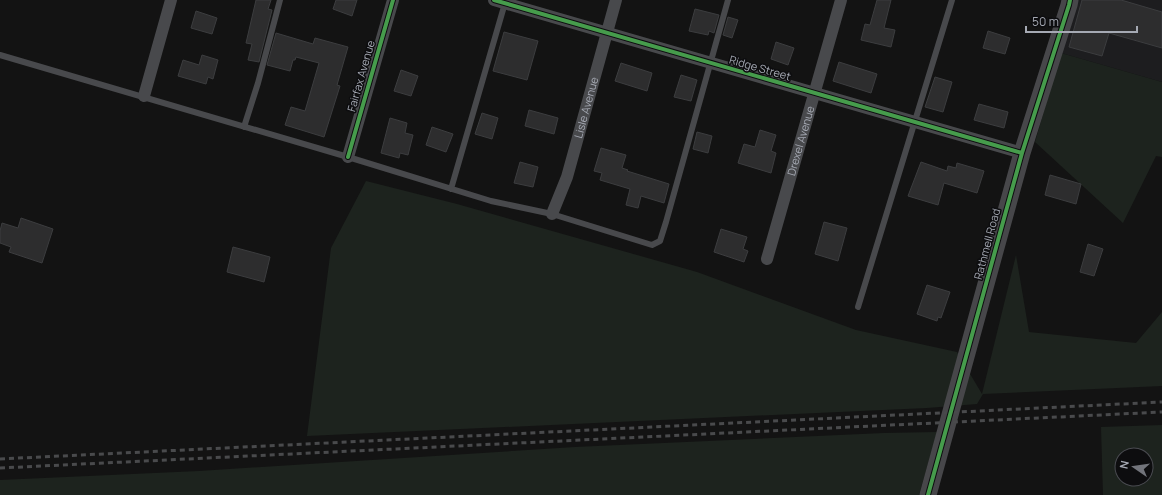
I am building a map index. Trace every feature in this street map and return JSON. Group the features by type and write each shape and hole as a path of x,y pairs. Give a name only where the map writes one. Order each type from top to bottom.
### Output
{"street":[{"path":"144,96 171,0"},
{"name":"Fairfax Avenue","path":"348,157 393,0"},
{"name":"Lisle Avenue","path":"552,214 566,177 608,33 616,0"},
{"name":"Drexel Avenue","path":"767,259 841,0"},
{"name":"Rathmell Road","path":"928,495 1022,153 1070,0"},
{"name":"Ridge Street","path":"500,2 1022,153"}],"lane":[{"path":"244,127 258,83 280,0"},
{"path":"0,55 144,96 491,201 552,214 652,245 660,241 728,0"},
{"path":"858,307 952,0"},
{"path":"451,189 500,2"}],"shaded area":[{"path":"1074,0 1162,0 1162,82 1061,53"},
{"path":"1061,53 1162,82 1162,157 1156,156 1123,223 1035,142"},
{"path":"366,181 457,204 697,272 856,330 957,352 982,394 1016,255 1029,332 1136,343 1162,312 1162,386 983,394 977,404 927,408 307,436 331,248"},
{"path":"1162,425 1162,495 1103,495 1101,427"},
{"path":"937,432 919,495 0,495 0,480 199,471 575,447"}],"building":[{"path":"256,0 271,0 268,9 272,10 259,62 248,60 252,44 246,43"},
{"path":"336,0 357,0 352,16 333,9"},
{"path":"877,0 891,0 884,28 895,30 891,47 861,40 865,24 870,25"},
{"path":"1082,0 1121,0 1162,12 1162,48 1109,33 1102,56 1069,47"},
{"path":"695,9 719,15 714,33 709,31 708,35 689,31"},
{"path":"196,11 217,18 212,34 191,28"},
{"path":"728,17 738,20 732,38 723,35"},
{"path":"988,31 1010,38 1005,54 983,48"},
{"path":"504,32 538,41 527,80 493,71"},
{"path":"276,33 313,44 315,38 348,47 337,85 340,86 324,137 285,125 291,107 305,111 319,63 296,57 295,60 293,60 290,71 267,65"},
{"path":"776,42 794,48 788,65 771,59"},
{"path":"202,55 218,60 213,79 208,77 206,84 178,76 183,60 199,65"},
{"path":"839,62 877,74 871,93 833,81"},
{"path":"621,63 652,73 647,91 615,81"},
{"path":"401,70 418,76 411,96 394,91"},
{"path":"681,75 697,80 691,101 674,97"},
{"path":"935,77 952,82 943,112 925,107"},
{"path":"979,104 1008,112 1004,128 974,120"},
{"path":"529,110 558,118 554,134 525,126"},
{"path":"482,113 498,118 492,139 475,134"},
{"path":"390,118 407,123 405,133 413,135 408,155 400,153 399,158 381,153"},
{"path":"432,127 453,134 446,152 426,145"},
{"path":"760,130 776,135 771,151 776,153 771,173 738,163 744,144 755,147"},
{"path":"697,132 712,136 708,153 693,149"},
{"path":"601,148 626,155 622,168 628,170 627,171 669,184 664,203 641,196 638,208 626,205 630,189 600,180 602,173 594,171"},
{"path":"520,162 538,167 533,187 514,183"},
{"path":"921,162 947,171 948,166 956,168 957,163 984,171 977,193 944,183 938,205 908,196"},
{"path":"1050,175 1081,184 1076,204 1045,195"},
{"path":"21,218 53,229 42,263 9,252 11,247 0,243 2,223 18,228"},
{"path":"824,222 847,228 838,261 815,254"},
{"path":"721,229 747,237 743,249 748,251 744,262 714,252"},
{"path":"1088,244 1103,249 1094,276 1080,272"},
{"path":"233,247 270,257 264,282 227,272"},
{"path":"927,285 950,292 941,318 938,317 937,321 917,314"}],"railway":[{"path":"0,459 1162,402"},
{"path":"0,468 1162,412"}],"cycle path":[{"path":"348,157 393,0"},
{"path":"494,0 1022,153"},
{"path":"928,495 1022,153 1070,0"}]}
